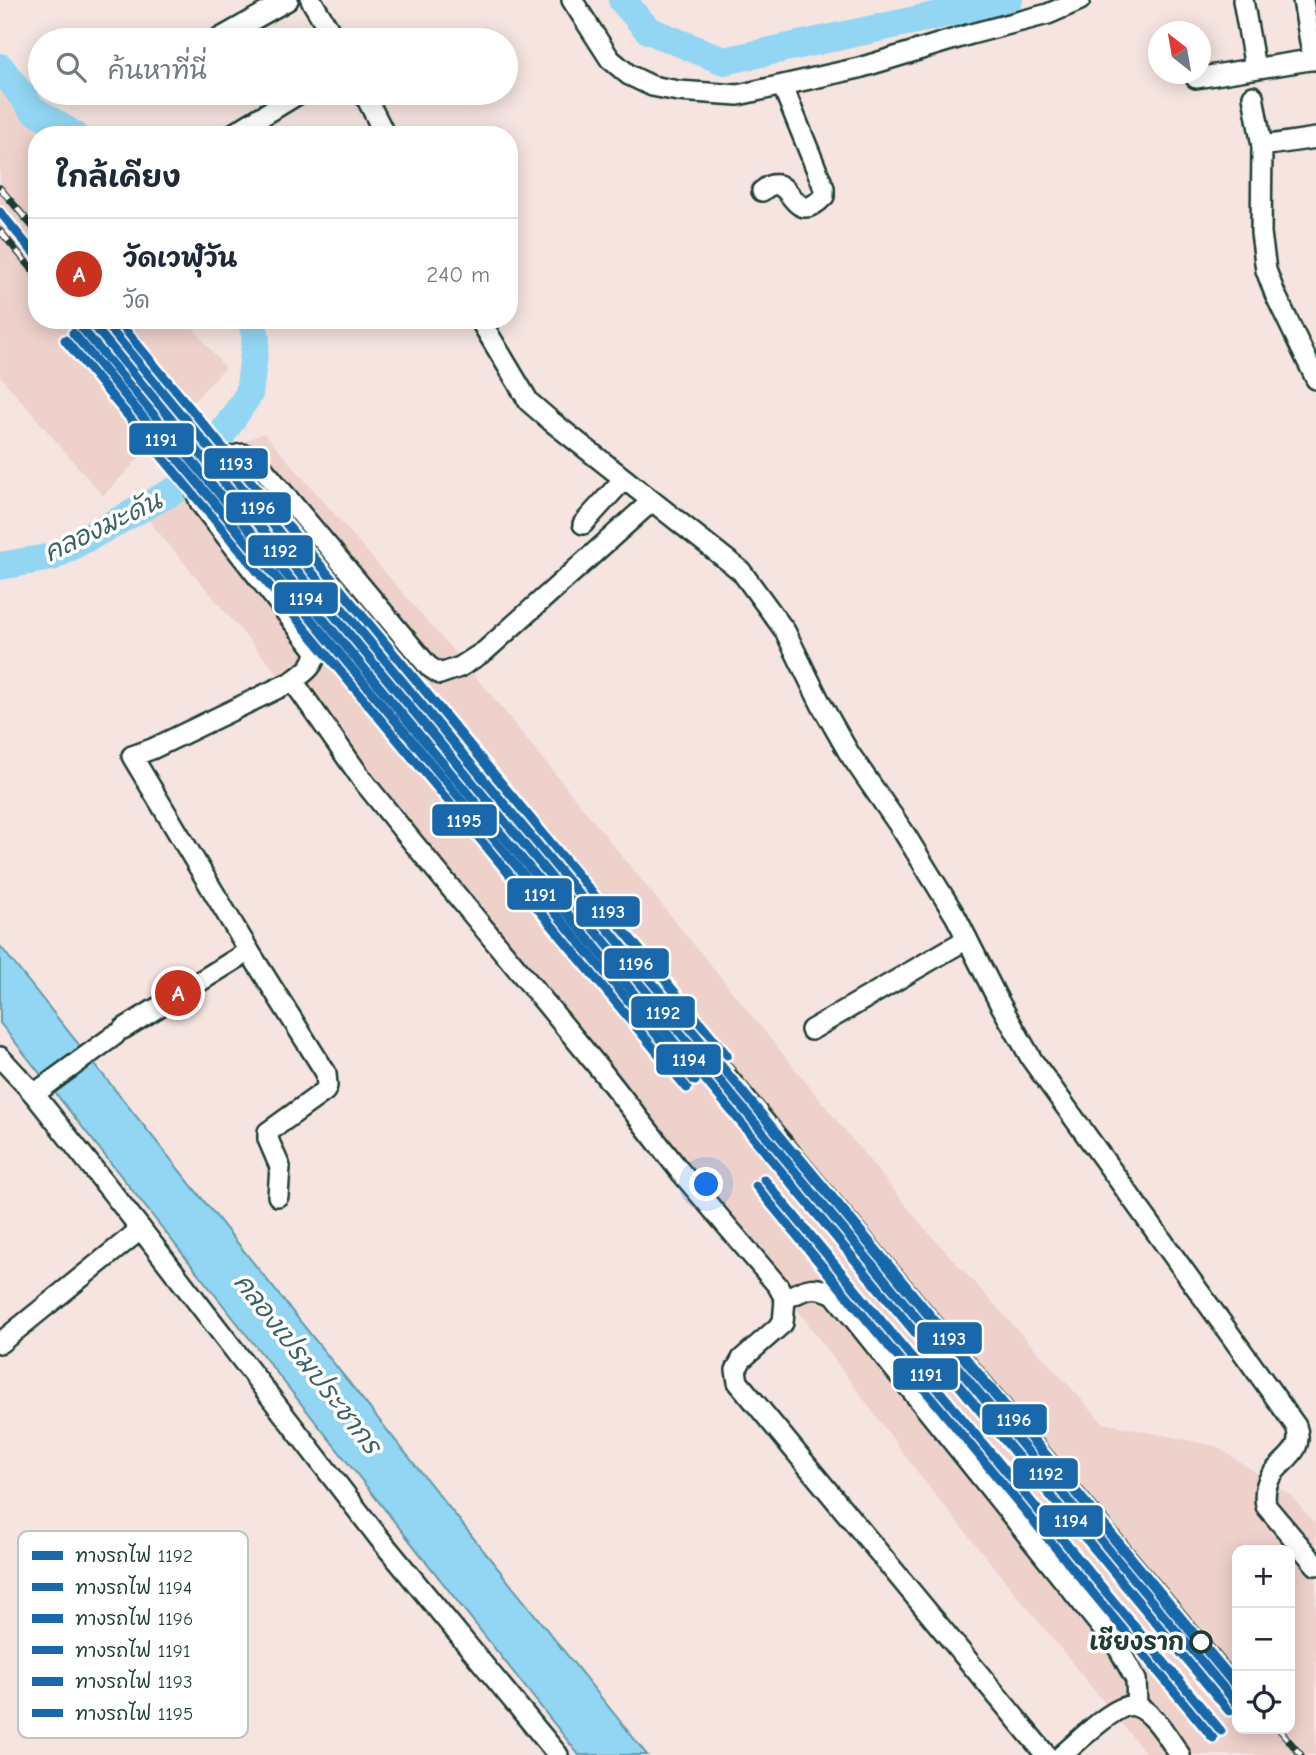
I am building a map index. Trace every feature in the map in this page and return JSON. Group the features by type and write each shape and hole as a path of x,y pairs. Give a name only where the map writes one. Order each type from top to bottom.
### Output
{"street":[{"path":"238,28 288,0"},
{"path":"311,0 328,28"},
{"path":"572,0 610,58 629,75 652,86 738,95 859,68 1048,14 1080,0"},
{"path":"1242,0 1255,68"},
{"path":"1211,76 1315,59 1303,0"},
{"path":"762,191 773,185 784,188 798,204 805,207 815,205 824,196 824,188 783,87"},
{"path":"1253,96 1262,146 1261,233 1266,270 1316,379"},
{"path":"246,126 280,105"},
{"path":"370,105 380,126"},
{"path":"1262,146 1316,138"},
{"path":"485,329 529,402 741,571 785,631 849,753 903,831 967,939 1032,1060 1296,1426 1300,1438 1297,1448 1273,1472 1264,1487 1266,1506 1316,1565"},
{"path":"278,1196 280,1167 268,1139 268,1132 325,1091 326,1073 132,756 152,749 293,681 311,667 316,650 201,504 197,495 198,487 234,455 243,454 255,459 428,667 440,674 460,667 485,650 652,501"},
{"path":"583,524 624,479"},
{"path":"293,681 401,829 604,1074 679,1170 778,1286 785,1299 783,1323 742,1359 736,1370 738,1382 1046,1755"},
{"path":"811,1030 967,939"},
{"path":"39,1089 115,1035 249,951"},
{"path":"0,1057 39,1089 141,1229 370,1527 558,1755"},
{"path":"0,1343 141,1229"},
{"path":"785,1299 807,1289 820,1288 834,1294 1119,1649 1136,1680 1137,1706"},
{"path":"1062,1755 1112,1713 1125,1706 1137,1706 1151,1717 1180,1755"}],"shaded area":[{"path":"0,84 33,126 28,126 28,329 194,329 225,368 103,496 0,376"},
{"path":"264,433 487,690 925,1229 1103,1423 1216,1446 1291,1496 1316,1525 1316,1755 1147,1755 924,1481 699,1176 149,521 226,449"}],"water":[{"name":"คลองเปรมประชากร","path":"0,946 647,1755 579,1755 0,1023"}],"waterway":[{"name":"คลองมะดัน","path":"622,0 648,30 724,61 1009,0"},
{"name":"คลองมะดัน","path":"0,67 28,104"},
{"name":"คลองมะดัน","path":"29,105 59,126"},
{"name":"คลองมะดัน","path":"0,566 52,557 190,482 249,394 256,337 254,329"}],"railway":[{"path":"0,188 28,221"},
{"path":"0,231 28,264"},
{"path":"82,329 780,1166"},
{"path":"117,329 1232,1672"},
{"path":"1283,1734 1301,1755"}],"rail line":[{"name":"1192","path":"0,212 28,246"},
{"name":"1194","path":"83,329 1229,1711"},
{"name":"1192","path":"96,329 1232,1698"},
{"name":"1196","path":"110,329 1232,1682"},
{"name":"1193","path":"124,329 727,1055"},
{"name":"1191","path":"73,333 695,1081"},
{"name":"1195","path":"65,340 687,1088"},
{"name":"1193","path":"796,1153 1232,1679"},
{"name":"1191","path":"764,1179 1221,1731"},
{"name":"1195","path":"756,1186 1213,1738"}],"place":[{"name":"วัดเวฬุวัน","path":"178,993"},
{"name":"เชียงราก","path":"1201,1642"}]}
